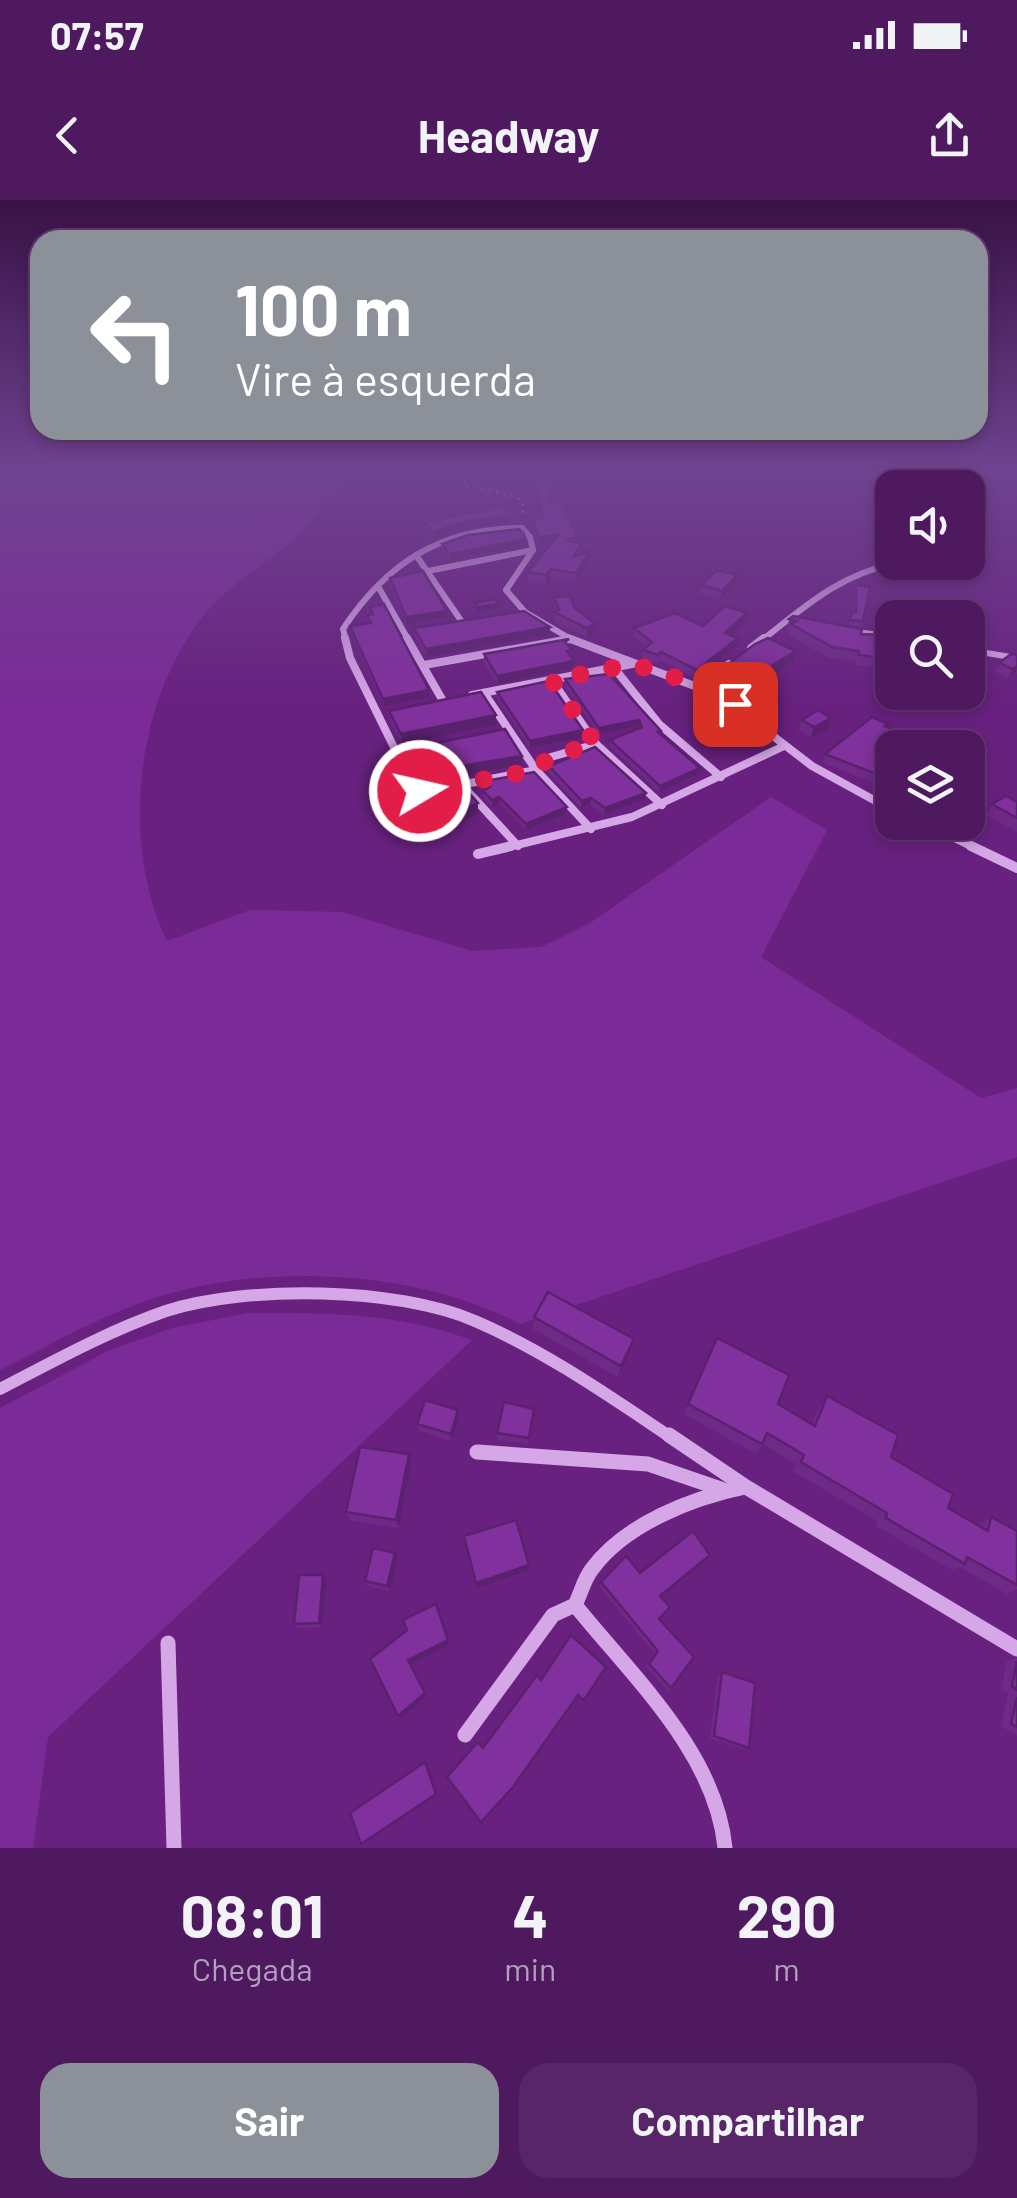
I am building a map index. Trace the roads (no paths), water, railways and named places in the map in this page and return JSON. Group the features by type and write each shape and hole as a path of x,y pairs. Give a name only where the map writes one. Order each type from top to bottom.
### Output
{"street":[{"path":"425,551 379,588 347,622 342,636 415,790 431,791 536,770 551,756 596,744"},
{"path":"428,571 528,551"},
{"path":"532,551 506,590 526,612 570,639 698,686 735,704 784,746 875,801"},
{"path":"416,556 462,622"},
{"path":"748,650 848,578 875,566"},
{"path":"379,588 443,701"},
{"path":"510,614 526,612"},
{"path":"443,625 478,619"},
{"path":"404,630 423,628"},
{"path":"424,665 570,639"},
{"path":"698,686 736,659"},
{"path":"465,697 633,664"},
{"path":"615,668 651,716 720,777"},
{"path":"552,680 596,744 662,805"},
{"path":"484,693 536,770 591,829"},
{"path":"427,704 454,699"},
{"path":"379,715 395,711"},
{"path":"489,734 508,730"},
{"path":"478,854 591,829 662,805 784,746"},
{"path":"396,753 415,749"},
{"path":"462,785 518,846"},
{"path":"958,840 1017,868"},
{"path":"0,1388 106,1334 170,1310 249,1295 367,1296 439,1308 475,1320 592,1384 746,1486 1017,1649"},
{"path":"477,1452 648,1464 724,1490"},
{"path":"465,1735 552,1615 575,1606 593,1568 681,1506 746,1486"},
{"path":"575,1606 700,1769 724,1823 725,1848"},
{"path":"168,1643 174,1848"}],"lane":[{"path":"788,619 798,622"},
{"path":"840,631 875,634"},
{"path":"985,653 1017,658"}]}
